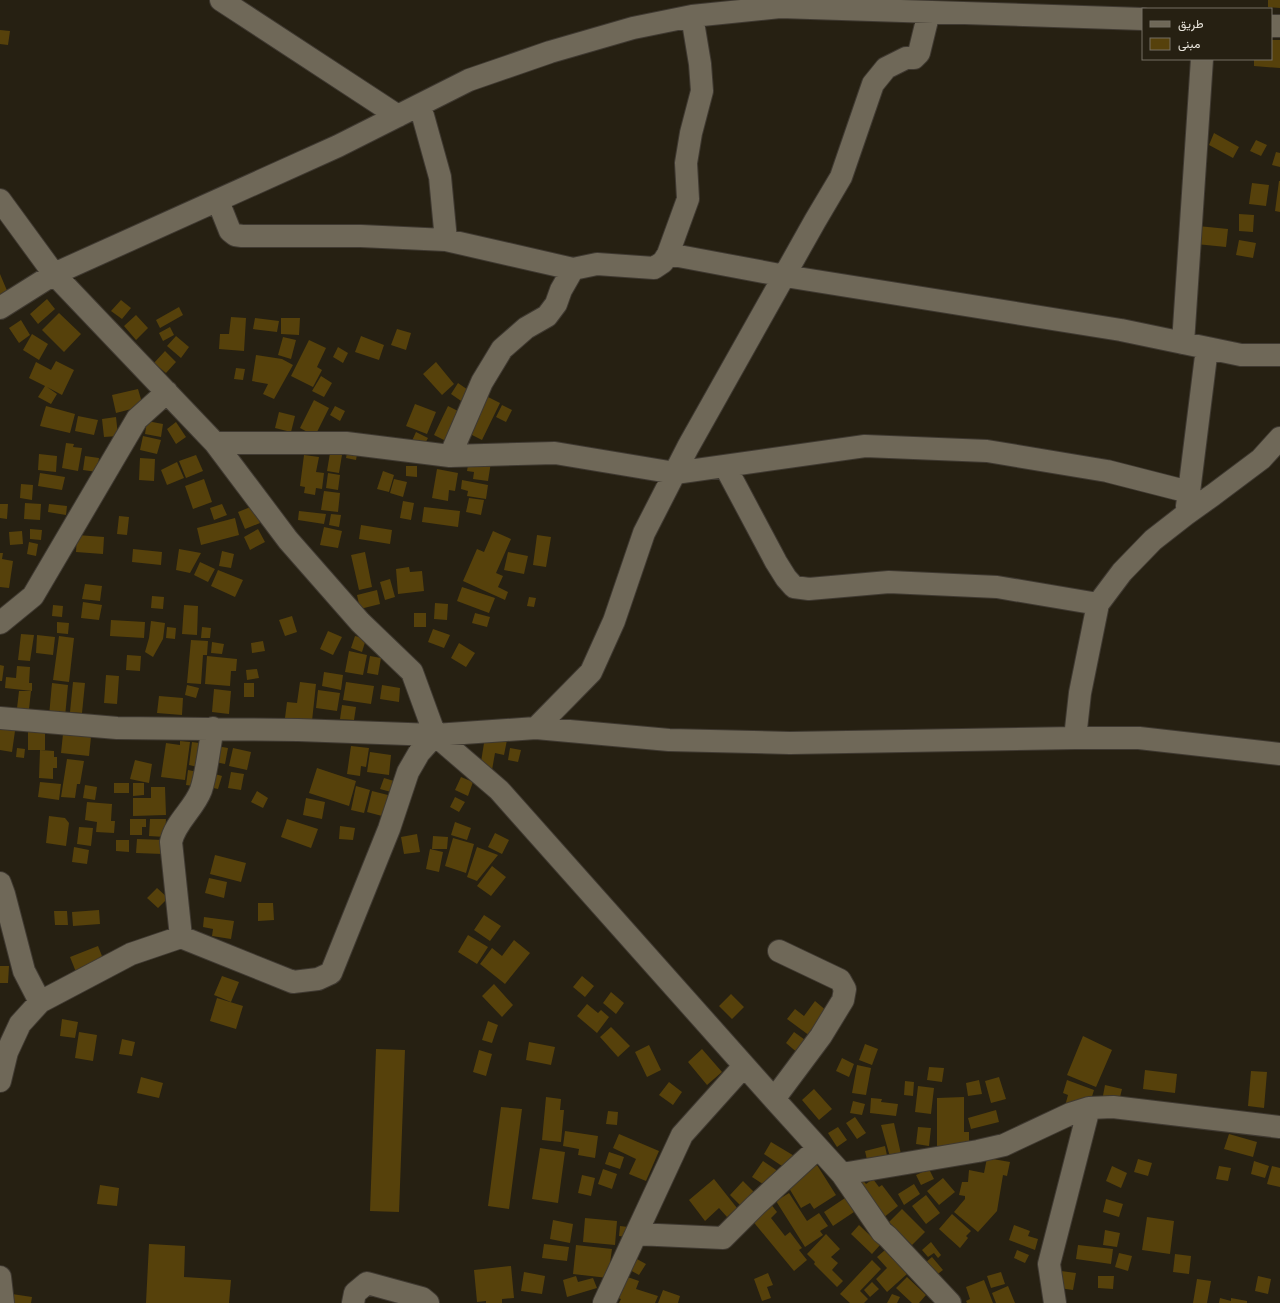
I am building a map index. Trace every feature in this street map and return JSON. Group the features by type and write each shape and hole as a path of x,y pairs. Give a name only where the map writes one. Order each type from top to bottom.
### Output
{"street":[{"path":"221,0 398,116"},
{"path":"0,308 54,274 338,146 470,80 550,52 633,28 692,16 780,7 1142,19"},
{"path":"536,728 591,672 614,621 644,533 675,472 815,220 841,177 873,84 886,68 906,58 914,58 919,53 929,12"},
{"path":"218,201 230,231 234,235 361,236 446,240 573,269 597,264 654,268 663,262 668,254 688,200 686,163 691,133 702,91 700,64 692,16"},
{"path":"1183,343 1202,60"},
{"path":"420,105 440,177 446,240"},
{"path":"0,200 54,274 215,443 288,540 360,622 412,672 434,735 499,790 842,1174 882,1232 950,1303"},
{"path":"668,254 785,276 1121,330 1241,355 1280,355"},
{"path":"450,456 482,382 502,349 526,328 547,316 556,304 561,290 573,269"},
{"path":"1185,515 1207,348"},
{"path":"0,623 34,596 137,419 167,392"},
{"path":"1075,738 1080,692 1098,604 1122,572 1152,540 1261,459 1280,438"},
{"path":"215,443 346,443 450,456 555,453 675,472 865,446 987,452 1107,471 1189,492"},
{"path":"726,466 776,562 786,578 794,587 809,589 889,582 997,587 1098,604"},
{"path":"0,718 117,728 213,728 434,735 536,728 669,740 790,743 1139,738 1280,754"},
{"path":"181,938 171,842 173,834 193,806 201,790 213,728"},
{"path":"0,1081 7,1052 20,1024 40,1002 131,954 181,938 293,982 318,978 331,974 389,829 408,772 419,753 434,735"},
{"path":"0,883 4,894 6,921 24,971 40,1002"},
{"path":"774,1099 821,1036 843,1000 845,989 840,980 779,951"},
{"path":"604,1303 682,1135 744,1066"},
{"path":"842,1174 978,1151 1004,1145 1070,1114 1089,1108 1113,1107 1280,1127"},
{"path":"1055,1303 1049,1264 1089,1108"},
{"path":"636,1234 723,1238 756,1204 818,1148"},
{"path":"0,1277 3,1303"},
{"path":"353,1303 355,1293 367,1283 422,1298 428,1303"}],"building":[{"path":"1268,0 1280,0 1280,8 1268,7"},
{"path":"0,30 10,31 8,45 0,44"},
{"path":"1272,40 1280,40 1280,68 1254,66 1254,60 1272,60"},
{"path":"1214,133 1239,147 1233,158 1209,145"},
{"path":"1256,140 1267,145 1261,156 1250,151"},
{"path":"1276,152 1280,153 1280,167 1272,165"},
{"path":"1280,181 1280,212 1275,211"},
{"path":"1252,183 1269,185 1266,206 1249,204"},
{"path":"1239,214 1254,215 1253,232 1239,231"},
{"path":"1198,226 1228,229 1226,247 1196,244"},
{"path":"1239,240 1256,243 1253,258 1236,255"},
{"path":"0,274 8,293 0,296"},
{"path":"47,299 55,309 38,324 30,314"},
{"path":"121,300 131,308 122,319 111,311"},
{"path":"179,307 183,315 160,328 156,320"},
{"path":"59,313 81,334 64,352 42,330"},
{"path":"136,315 148,328 136,340 124,326"},
{"path":"231,317 246,318 244,351 219,349 220,334 229,334"},
{"path":"255,318 279,321 277,332 253,329"},
{"path":"281,318 300,318 299,335 281,334"},
{"path":"21,320 30,335 19,343 9,328"},
{"path":"170,327 174,335 163,341 159,333"},
{"path":"397,329 411,333 406,350 391,345"},
{"path":"32,334 48,344 39,360 23,350"},
{"path":"176,336 189,347 181,358 167,346"},
{"path":"361,336 384,345 379,360 355,352"},
{"path":"283,337 296,340 291,359 278,355"},
{"path":"309,340 326,348 317,367 322,370 313,387 291,376"},
{"path":"338,347 348,353 343,363 333,357"},
{"path":"165,351 176,362 166,373 154,363"},
{"path":"256,355 282,359 293,365 274,399 263,394 268,384 252,381"},
{"path":"56,361 74,370 62,395 47,387 57,394 51,404 38,397 45,386 29,378 36,362 51,370"},
{"path":"436,362 454,384 442,395 423,374"},
{"path":"236,368 245,369 243,380 234,379"},
{"path":"321,376 332,383 324,397 312,391"},
{"path":"458,383 471,392 464,403 451,394"},
{"path":"138,389 143,406 116,413 112,395"},
{"path":"484,395 500,403 482,440 466,432"},
{"path":"314,400 329,408 315,436 300,428"},
{"path":"415,404 436,412 427,434 406,426"},
{"path":"502,405 512,410 506,422 496,417"},
{"path":"46,406 75,414 70,433 40,426"},
{"path":"335,406 345,411 340,421 330,415"},
{"path":"448,406 462,413 448,442 434,435"},
{"path":"279,412 295,416 291,432 275,428"},
{"path":"78,416 98,420 94,435 75,431"},
{"path":"116,417 118,436 104,437 102,419"},
{"path":"147,421 163,424 161,437 145,434"},
{"path":"176,422 186,437 176,444 167,429"},
{"path":"416,432 428,438 422,449 411,443"},
{"path":"143,436 161,440 157,454 140,450"},
{"path":"66,443 74,444 73,447 82,448 78,471 62,468"},
{"path":"331,447 343,449 339,473 327,471"},
{"path":"348,448 358,449 356,460 346,458"},
{"path":"39,454 57,456 56,472 38,470"},
{"path":"196,455 203,471 186,478 179,461"},
{"path":"304,455 319,457 316,472 324,473 322,489 316,488 315,495 304,493 305,487 300,486"},
{"path":"85,456 99,458 97,472 83,470"},
{"path":"140,458 155,459 154,481 139,480"},
{"path":"469,459 491,462 488,481 473,479 474,472 467,471"},
{"path":"177,462 184,478 167,485 161,470"},
{"path":"406,466 417,466 417,477 406,476"},
{"path":"437,469 458,473 455,491 449,490 448,501 432,498"},
{"path":"383,471 394,475 389,492 377,489"},
{"path":"40,473 65,477 62,490 38,486"},
{"path":"328,473 340,475 338,490 326,488"},
{"path":"204,479 212,502 193,509 185,486"},
{"path":"394,479 407,482 403,497 390,493"},
{"path":"462,480 488,485 486,499 467,496 468,491 461,489"},
{"path":"21,484 33,485 32,500 20,498"},
{"path":"324,491 340,493 338,512 321,510"},
{"path":"469,498 484,500 481,515 466,512"},
{"path":"403,501 414,503 411,520 400,518"},
{"path":"25,503 41,504 40,520 24,519"},
{"path":"0,504 8,504 7,519 0,518"},
{"path":"49,504 67,506 66,515 48,512"},
{"path":"222,504 227,515 214,520 210,508"},
{"path":"253,506 260,523 245,529 238,512"},
{"path":"424,507 460,511 458,527 422,522"},
{"path":"299,511 326,514 324,524 298,520"},
{"path":"331,514 341,515 339,527 329,525"},
{"path":"119,516 129,517 127,535 117,534"},
{"path":"235,518 239,535 201,545 197,528"},
{"path":"361,525 392,530 390,544 359,539"},
{"path":"324,527 342,531 338,548 320,545"},
{"path":"30,529 42,530 41,540 30,539"},
{"path":"258,529 265,542 250,550 244,537"},
{"path":"22,531 23,544 10,545 9,532"},
{"path":"493,531 511,539 496,573 503,576 498,587 508,592 505,600 463,581 477,549 484,552"},
{"path":"77,535 104,537 103,554 76,552"},
{"path":"537,535 551,537 546,567 533,565"},
{"path":"29,542 38,544 36,556 27,554"},
{"path":"133,549 162,552 161,565 132,562"},
{"path":"179,549 201,553 190,573 176,570"},
{"path":"222,551 234,554 231,568 219,566"},
{"path":"365,552 372,587 359,590 351,555"},
{"path":"508,552 528,556 524,574 504,570"},
{"path":"0,553 3,553 2,559 13,561 9,588 0,587"},
{"path":"200,562 215,569 208,582 194,575"},
{"path":"409,567 410,572 422,571 424,591 398,594 396,569"},
{"path":"218,570 243,580 235,597 211,586"},
{"path":"390,579 395,597 385,600 380,582"},
{"path":"85,584 102,586 100,601 82,599"},
{"path":"462,587 495,598 489,613 457,601"},
{"path":"377,590 380,604 360,609 357,595"},
{"path":"152,596 164,597 163,609 151,608"},
{"path":"529,597 536,598 534,607 527,606"},
{"path":"83,602 102,605 99,620 81,618"},
{"path":"435,603 448,604 447,620 434,619"},
{"path":"53,605 63,606 62,617 52,616"},
{"path":"184,605 198,606 197,635 182,634"},
{"path":"414,613 426,613 426,627 414,627"},
{"path":"475,613 490,617 487,627 472,623"},
{"path":"292,616 297,632 285,636 279,620"},
{"path":"111,620 145,622 144,638 110,636"},
{"path":"151,621 165,623 163,639 153,657 145,652 149,638"},
{"path":"57,622 69,623 68,634 57,633"},
{"path":"167,627 176,628 175,639 166,638"},
{"path":"202,627 211,628 210,638 201,638"},
{"path":"433,629 450,635 444,648 428,642"},
{"path":"328,631 342,637 333,655 320,649"},
{"path":"21,634 34,635 30,661 18,660"},
{"path":"37,635 55,637 53,655 36,653"},
{"path":"59,636 74,638 69,682 53,680"},
{"path":"355,636 366,639 362,652 351,648"},
{"path":"191,640 208,641 207,655 203,655 201,684 187,683"},
{"path":"263,641 265,651 252,653 251,643"},
{"path":"212,642 224,644 222,654 211,653"},
{"path":"459,643 475,653 466,667 451,658"},
{"path":"349,651 367,655 363,675 345,672"},
{"path":"127,655 141,656 140,671 126,670"},
{"path":"207,656 237,659 236,671 231,671 230,686 205,684"},
{"path":"370,656 381,658 378,675 367,673"},
{"path":"0,665 4,666 2,681 0,681"},
{"path":"17,666 30,667 29,683 32,683 32,691 5,688 6,677 16,678"},
{"path":"257,669 259,678 247,680 246,670"},
{"path":"324,672 343,675 341,690 322,686"},
{"path":"106,675 119,676 117,704 104,703"},
{"path":"73,682 85,683 82,713 70,712"},
{"path":"300,682 316,684 312,721 285,718 287,702 297,703"},
{"path":"346,682 374,686 371,704 343,700"},
{"path":"52,683 68,685 65,717 49,716"},
{"path":"244,683 254,683 254,697 244,697"},
{"path":"187,685 199,688 196,698 185,695"},
{"path":"382,685 400,688 399,702 380,699"},
{"path":"214,689 231,691 229,714 212,712"},
{"path":"318,690 340,693 337,711 316,708"},
{"path":"19,691 31,691 28,718 16,717"},
{"path":"159,696 183,698 182,715 157,713"},
{"path":"342,705 356,707 354,720 340,719"},
{"path":"0,729 15,731 12,752 0,750"},
{"path":"28,731 45,732 45,750 28,750"},
{"path":"63,734 91,737 89,756 61,753"},
{"path":"485,737 507,740 504,755 495,753 492,770 480,768"},
{"path":"180,741 190,742 185,780 161,777 166,743 180,745"},
{"path":"192,742 206,744 202,768 189,765"},
{"path":"211,745 228,748 225,764 215,762"},
{"path":"351,746 369,748 366,767 361,766 360,776 347,774"},
{"path":"17,748 25,749 24,758 16,757"},
{"path":"233,748 251,752 247,770 229,766"},
{"path":"510,748 521,750 518,762 508,760"},
{"path":"40,750 54,751 54,757 57,757 57,768 53,768 53,779 39,778"},
{"path":"370,752 391,755 389,775 367,772"},
{"path":"67,759 84,761 80,784 77,784 75,798 61,797"},
{"path":"135,760 152,764 149,783 130,779"},
{"path":"317,768 356,781 349,806 309,793"},
{"path":"188,770 203,773 201,787 186,785"},
{"path":"208,772 222,776 218,789 204,786"},
{"path":"231,772 244,774 241,790 228,788"},
{"path":"461,777 473,782 468,796 455,790"},
{"path":"384,778 394,781 391,792 380,789"},
{"path":"40,782 61,784 59,800 38,797"},
{"path":"114,783 129,783 129,793 114,793"},
{"path":"133,783 144,783 144,795 133,796"},
{"path":"85,785 97,787 95,800 83,798"},
{"path":"356,786 370,790 364,813 351,810"},
{"path":"151,787 165,787 166,815 133,816 133,798 151,798"},
{"path":"257,791 268,798 263,808 251,802"},
{"path":"372,791 388,795 382,816 367,812"},
{"path":"455,797 465,802 459,812 450,807"},
{"path":"306,798 325,802 322,819 303,815"},
{"path":"87,802 112,804 111,821 115,821 114,833 96,832 97,822 85,820"},
{"path":"49,816 65,818 69,823 66,846 46,843"},
{"path":"130,819 146,819 146,827 142,827 142,835 130,835"},
{"path":"150,819 166,819 165,837 149,836"},
{"path":"287,819 318,829 311,848 281,837"},
{"path":"455,822 471,828 467,840 451,835"},
{"path":"340,826 355,828 353,840 339,839"},
{"path":"79,827 93,828 91,846 77,844"},
{"path":"495,833 509,840 502,854 488,847"},
{"path":"417,834 420,852 404,854 401,837"},
{"path":"433,836 448,837 447,849 432,849"},
{"path":"453,838 474,844 466,873 445,866"},
{"path":"137,839 164,840 163,854 136,853"},
{"path":"116,840 129,840 129,852 116,851"},
{"path":"74,847 89,850 87,864 72,862"},
{"path":"477,847 498,855 477,881 467,877"},
{"path":"430,849 443,852 439,872 426,869"},
{"path":"215,855 246,863 241,882 210,874"},
{"path":"492,866 506,877 491,896 477,886"},
{"path":"209,878 227,882 224,898 205,893"},
{"path":"157,888 168,898 158,908 147,898"},
{"path":"258,903 273,903 274,920 258,921"},
{"path":"99,910 100,924 73,926 72,912"},
{"path":"54,911 67,911 68,925 55,925"},
{"path":"484,915 501,926 490,941 474,930"},
{"path":"204,917 234,921 231,939 212,936 213,929 203,927"},
{"path":"468,935 488,947 477,964 458,952"},
{"path":"514,940 530,953 505,984 480,964 492,948 502,956"},
{"path":"98,946 104,961 76,972 70,957"},
{"path":"0,966 9,966 8,983 0,983"},
{"path":"222,976 239,982 231,1002 214,995"},
{"path":"582,976 594,986 585,997 573,987"},
{"path":"494,984 513,1005 502,1017 482,996"},
{"path":"611,992 624,1003 616,1014 603,1003"},
{"path":"731,994 744,1007 732,1019 719,1006"},
{"path":"217,998 243,1006 236,1029 210,1021"},
{"path":"815,1001 828,1012 810,1036 787,1019 795,1009 804,1016"},
{"path":"587,1004 598,1013 601,1010 609,1017 597,1033 577,1016"},
{"path":"62,1019 78,1022 75,1038 60,1036"},
{"path":"488,1021 498,1025 492,1043 482,1040"},
{"path":"611,1027 630,1046 618,1057 600,1037"},
{"path":"79,1032 97,1035 93,1061 75,1058"},
{"path":"794,1032 808,1042 799,1054 786,1043"},
{"path":"1083,1036 1112,1050 1096,1087 1067,1075"},
{"path":"122,1039 135,1042 132,1056 119,1054"},
{"path":"529,1042 555,1047 551,1065 526,1060"},
{"path":"865,1044 878,1049 872,1065 859,1060"},
{"path":"649,1045 661,1070 647,1077 635,1052"},
{"path":"376,1049 405,1050 399,1212 370,1211"},
{"path":"702,1049 722,1072 707,1085 688,1062"},
{"path":"479,1050 492,1054 486,1076 473,1072"},
{"path":"842,1058 854,1064 849,1077 836,1071"},
{"path":"857,1065 871,1068 866,1095 852,1093"},
{"path":"929,1067 944,1068 942,1082 927,1080"},
{"path":"1145,1070 1177,1074 1175,1093 1143,1089"},
{"path":"1251,1071 1267,1072 1264,1108 1248,1106"},
{"path":"141,1077 163,1083 159,1098 137,1093"},
{"path":"999,1077 1006,1099 991,1103 985,1081"},
{"path":"979,1080 982,1094 968,1096 966,1083"},
{"path":"1067,1080 1094,1090 1090,1103 1065,1106 1068,1095 1063,1093"},
{"path":"905,1081 914,1082 913,1096 904,1095"},
{"path":"669,1082 682,1092 673,1105 659,1095"},
{"path":"1105,1085 1122,1089 1118,1105 1102,1101"},
{"path":"918,1086 934,1088 931,1114 915,1112"},
{"path":"814,1089 832,1109 819,1120 802,1100"},
{"path":"546,1097 561,1099 560,1110 564,1110 561,1142 542,1140"},
{"path":"964,1097 964,1132 969,1132 969,1148 937,1149 937,1098"},
{"path":"871,1098 882,1099 881,1102 898,1104 896,1116 870,1113"},
{"path":"853,1101 865,1104 862,1115 850,1113"},
{"path":"501,1107 522,1109 509,1209 488,1206"},
{"path":"996,1110 999,1122 971,1129 968,1118"},
{"path":"608,1111 618,1112 617,1125 606,1124"},
{"path":"855,1117 866,1133 857,1139 846,1123"},
{"path":"894,1123 901,1154 890,1157 881,1125"},
{"path":"838,1127 847,1140 837,1147 828,1133"},
{"path":"918,1127 931,1128 929,1146 916,1144"},
{"path":"565,1131 598,1136 595,1158 578,1155 579,1149 563,1146"},
{"path":"619,1134 659,1151 646,1181 629,1174 636,1159 613,1148"},
{"path":"1229,1134 1257,1142 1253,1157 1224,1149"},
{"path":"771,1142 796,1157 788,1170 764,1154"},
{"path":"885,1146 888,1160 868,1164 865,1151"},
{"path":"540,1148 565,1152 558,1203 532,1199"},
{"path":"609,1152 624,1157 620,1169 605,1164"},
{"path":"987,1158 1010,1162 1007,1176 1003,1175 997,1211 978,1232 954,1212 965,1199 965,1196 959,1195 962,1182 968,1182 969,1170 984,1173"},
{"path":"1138,1159 1152,1163 1148,1176 1134,1172"},
{"path":"763,1161 782,1174 772,1190 752,1177"},
{"path":"1254,1161 1269,1166 1265,1178 1251,1174"},
{"path":"817,1165 836,1195 814,1209 810,1203 801,1208 786,1183"},
{"path":"1112,1166 1127,1173 1121,1188 1106,1181"},
{"path":"1219,1166 1231,1168 1228,1181 1216,1179"},
{"path":"1272,1166 1280,1168 1280,1187 1267,1184"},
{"path":"603,1169 617,1174 612,1189 598,1184"},
{"path":"929,1169 934,1179 921,1185 916,1175"},
{"path":"582,1175 595,1178 591,1196 578,1193"},
{"path":"860,1177 866,1184 873,1179 879,1187 882,1185 898,1206 883,1218 850,1185"},
{"path":"943,1178 955,1192 939,1205 927,1191"},
{"path":"714,1179 737,1208 727,1217 719,1208 705,1221 689,1200"},
{"path":"743,1181 758,1196 745,1210 730,1195"},
{"path":"914,1184 920,1194 904,1205 898,1194"},
{"path":"100,1185 119,1188 117,1206 97,1204"},
{"path":"789,1193 807,1221 819,1213 828,1226 820,1231 823,1235 805,1247 776,1201"},
{"path":"926,1195 940,1213 926,1224 912,1206"},
{"path":"845,1198 854,1212 833,1226 824,1212"},
{"path":"1106,1199 1123,1204 1119,1217 1103,1212"},
{"path":"770,1203 777,1212 771,1218 785,1236 790,1232 802,1248 799,1250 807,1260 794,1271 751,1219"},
{"path":"902,1209 925,1232 912,1245 889,1222"},
{"path":"952,1214 971,1231 966,1236 968,1238 960,1248 939,1229"},
{"path":"1147,1217 1174,1221 1170,1254 1142,1250"},
{"path":"585,1218 617,1221 615,1245 583,1242"},
{"path":"553,1220 573,1224 570,1243 550,1239"},
{"path":"859,1225 880,1245 872,1254 851,1234"},
{"path":"1014,1225 1030,1231 1028,1236 1038,1239 1035,1250 1009,1240"},
{"path":"620,1226 628,1227 627,1237 619,1236"},
{"path":"1105,1230 1120,1233 1117,1247 1103,1245"},
{"path":"826,1234 840,1249 831,1257 838,1263 832,1270 843,1281 837,1287 814,1264 815,1262 807,1254"},
{"path":"931,1242 941,1255 938,1258 934,1253 928,1257 922,1250"},
{"path":"149,1244 185,1246 184,1277 231,1280 229,1303 146,1303"},
{"path":"544,1244 569,1247 567,1261 542,1258"},
{"path":"576,1245 612,1249 608,1278 573,1274"},
{"path":"1078,1245 1113,1249 1111,1264 1076,1259"},
{"path":"885,1250 907,1274 887,1292 876,1279 887,1268 877,1257"},
{"path":"1017,1250 1029,1255 1025,1263 1014,1258"},
{"path":"1119,1253 1132,1256 1128,1271 1115,1267"},
{"path":"1175,1254 1191,1256 1189,1274 1173,1272"},
{"path":"932,1257 943,1270 935,1276 925,1263"},
{"path":"635,1258 646,1264 639,1275 628,1269"},
{"path":"872,1260 881,1269 860,1291 868,1299 864,1303 850,1303 840,1294"},
{"path":"511,1266 514,1298 502,1299 502,1303 486,1303 486,1301 477,1302 474,1270"},
{"path":"1061,1271 1076,1273 1073,1290 1059,1288"},
{"path":"524,1272 545,1276 542,1294 521,1291"},
{"path":"1001,1272 1005,1284 991,1288 987,1276"},
{"path":"768,1273 773,1285 767,1287 771,1298 762,1301 754,1279"},
{"path":"619,1274 639,1281 636,1289 658,1296 655,1303 619,1303 621,1299 612,1296"},
{"path":"576,1276 578,1282 593,1278 597,1288 567,1297 563,1280"},
{"path":"1098,1276 1114,1276 1113,1289 1098,1288"},
{"path":"1258,1276 1271,1279 1268,1294 1255,1291"},
{"path":"907,1277 926,1295 919,1303 912,1303 896,1288"},
{"path":"1197,1279 1211,1281 1207,1303 1193,1303"},
{"path":"984,1280 993,1303 967,1303 966,1301 970,1299 966,1287"},
{"path":"872,1282 879,1289 870,1297 864,1290"},
{"path":"1008,1286 1015,1303 996,1303 992,1293"},
{"path":"663,1290 680,1296 678,1303 658,1303"},
{"path":"12,1294 32,1297 31,1303 11,1303"},
{"path":"892,1294 900,1297 897,1303 887,1303"},
{"path":"1220,1298 1231,1301 1231,1298 1247,1301 1247,1303 1219,1303"}]}
